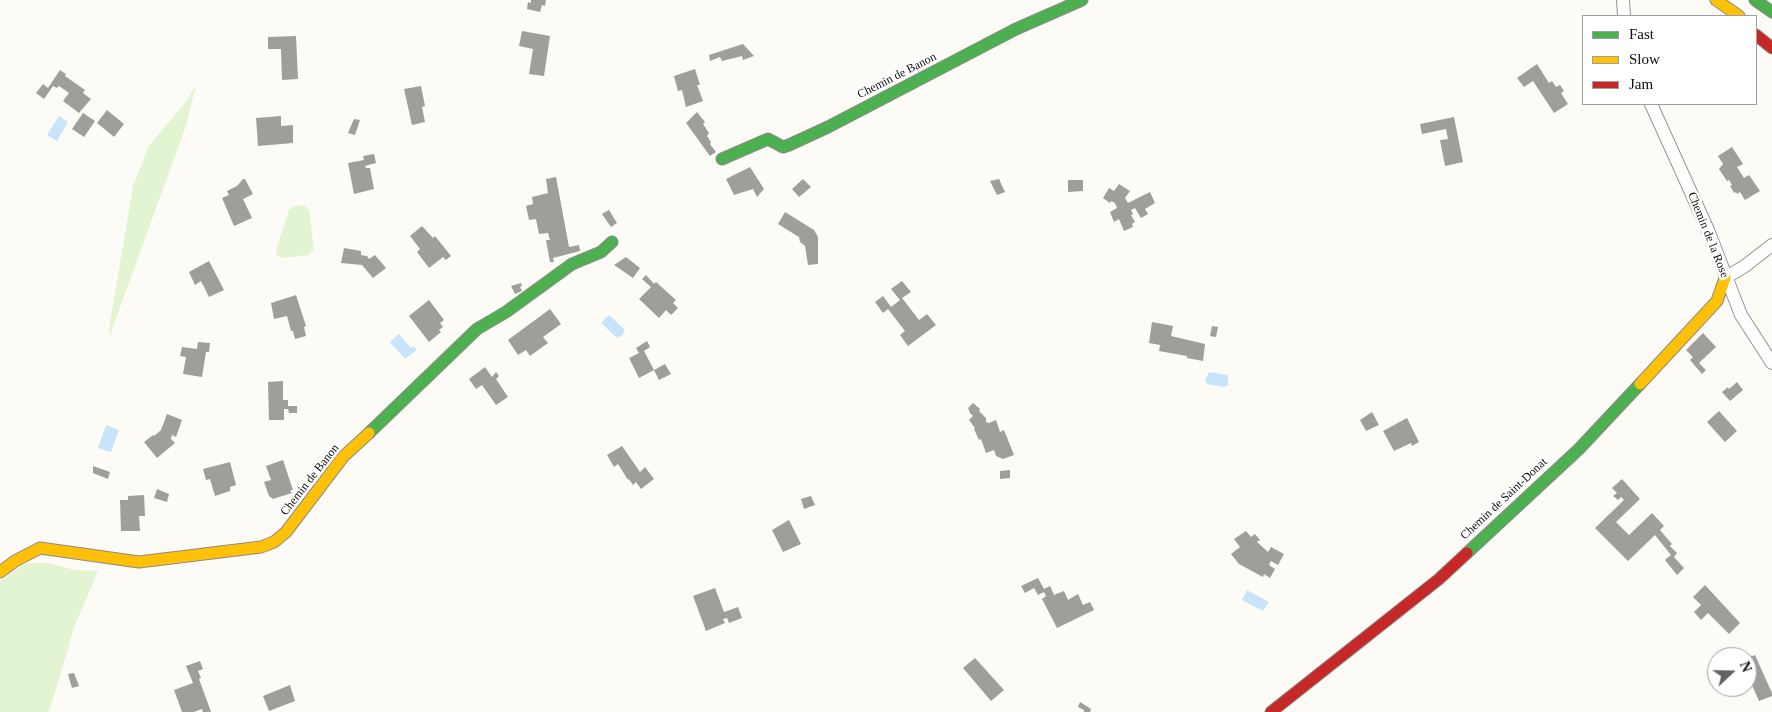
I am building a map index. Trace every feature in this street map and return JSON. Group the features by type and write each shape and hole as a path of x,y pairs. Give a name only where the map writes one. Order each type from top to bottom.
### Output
{"main road":[{"name":"Chemin de Banon","path":"722,159 768,140 783,147 788,145 828,127 1016,29 1082,0"},
{"path":"1715,0 1732,15"},
{"path":"1715,0 1738,15"},
{"path":"1755,0 1772,12"},
{"path":"1757,29 1772,39"},
{"path":"1757,36 1772,48"},
{"name":"Chemin de Banon","path":"0,572 15,561 40,548 139,562 261,547 274,542 286,532 343,457 477,329 506,312 572,264 601,252 612,242"},
{"name":"Chemin de Saint-Donat","path":"1271,712 1439,579 1580,449 1717,301 1725,278"}],"street":[{"path":"1623,0 1624,15"},
{"name":"Chemin de la Rose","path":"1651,105 1708,230 1725,278 1741,315 1772,363"},
{"path":"1725,278 1745,266 1772,244"}],"green space":[{"path":"196,85 186,126 110,335 109,329 133,186 149,146 185,103"},
{"path":"297,205 305,206 309,210 314,250 308,255 283,258 277,255 276,250 289,210"},
{"path":"28,563 47,563 75,570 98,571 75,625 49,712 0,712 0,581"}],"water":[{"path":"59,116 68,122 57,141 47,135"},
{"path":"609,315 625,330 621,337 617,338 601,323"},
{"path":"399,334 411,348 413,346 417,350 405,359 390,342"},
{"path":"1209,372 1227,375 1228,385 1223,387 1207,384 1205,381"},
{"path":"106,425 119,430 111,452 98,448"},
{"path":"1247,590 1269,602 1263,611 1242,600"}],"building":[{"path":"531,0 546,0 545,6 542,5 540,12 527,9 528,2 531,3"},
{"path":"522,31 550,36 544,76 529,74 533,49 519,46"},
{"path":"296,36 298,79 282,80 281,49 268,49 268,37"},
{"path":"743,44 754,56 743,60 742,56 722,61 720,57 710,61 709,55"},
{"path":"1537,64 1549,83 1552,81 1556,87 1560,85 1564,91 1561,93 1568,104 1554,113 1533,81 1524,87 1517,78"},
{"path":"695,69 700,85 697,85 703,101 686,107 682,90 678,91 674,76"},
{"path":"60,70 66,74 65,76 85,90 83,93 91,99 79,113 63,101 69,93 59,86 57,88 53,86 44,99 36,93 43,84 48,88"},
{"path":"421,86 425,106 422,107 425,122 412,125 404,89"},
{"path":"107,110 124,124 114,137 97,123"},
{"path":"697,112 705,122 703,124 709,133 707,136 716,152 710,156 686,123"},
{"path":"83,113 95,121 84,137 72,129"},
{"path":"281,116 281,126 293,125 293,143 258,146 256,118"},
{"path":"1454,117 1463,162 1445,166 1440,140 1448,139 1446,129 1422,134 1420,124"},
{"path":"354,119 360,120 355,135 348,133"},
{"path":"1732,147 1743,164 1737,167 1744,178 1749,175 1760,191 1745,200 1740,192 1734,193 1729,180 1727,181 1719,169 1723,164 1718,156"},
{"path":"374,154 376,163 365,166 370,168 374,189 354,194 348,163 364,160 363,156"},
{"path":"750,167 764,189 757,197 753,189 734,195 726,179"},
{"path":"556,177 569,247 579,245 580,251 553,258 554,262 550,262 546,240 550,240 548,233 539,234 536,219 529,220 526,206 533,204 532,197 548,193 546,179"},
{"path":"245,179 253,194 243,199 252,218 234,226 222,198 229,195 227,191 237,186"},
{"path":"803,179 811,187 799,197 792,189"},
{"path":"999,179 1005,192 997,195 990,181"},
{"path":"1068,180 1083,180 1083,191 1068,192"},
{"path":"1119,184 1130,191 1125,198 1128,203 1150,192 1155,203 1145,209 1148,214 1141,218 1135,208 1131,210 1133,214 1131,215 1135,222 1132,224 1133,227 1124,231 1119,219 1114,222 1110,212 1117,208 1115,203 1111,201 1110,203 1103,198 1109,188 1114,191"},
{"path":"609,210 617,223 611,227 602,214"},
{"path":"785,212 814,230 818,237 818,264 808,265 805,246 800,242 799,237 778,224"},
{"path":"422,226 433,238 435,236 451,256 446,260 443,257 429,268 417,252 420,249 410,236"},
{"path":"344,248 361,251 361,255 367,256 369,259 375,255 386,268 373,278 362,265 341,263"},
{"path":"626,257 640,268 633,278 614,265"},
{"path":"209,261 224,290 209,297 201,281 195,285 189,272"},
{"path":"646,275 654,284 656,282 676,300 673,303 678,308 671,315 666,310 659,318 639,299 651,287 642,279"},
{"path":"902,281 911,292 902,298 919,320 927,314 936,325 908,346 900,335 905,331 888,309 883,313 875,302 883,296 891,307 900,300 891,289"},
{"path":"521,283 522,291 515,294 511,286"},
{"path":"296,295 306,326 304,327 306,336 295,339 287,316 274,319 271,303"},
{"path":"429,300 444,320 440,323 443,327 439,330 441,332 429,342 409,316"},
{"path":"550,309 561,324 543,337 548,343 530,356 526,350 518,355 508,340"},
{"path":"1152,322 1173,326 1171,336 1205,344 1203,361 1159,351 1160,345 1149,343"},
{"path":"1212,326 1218,327 1216,337 1210,336"},
{"path":"1703,333 1716,347 1699,363 1706,370 1702,374 1690,360 1693,357 1686,350"},
{"path":"647,341 650,347 644,351 654,370 639,378 629,358 639,353 636,348"},
{"path":"198,342 210,343 209,352 206,352 202,377 183,374 186,357 180,356 182,347 197,349"},
{"path":"665,364 671,374 659,380 654,370"},
{"path":"485,367 492,377 496,372 499,376 496,379 508,397 496,405 482,385 476,389 469,379"},
{"path":"283,381 283,400 288,400 288,406 297,406 297,413 289,413 288,409 284,409 284,420 269,420 268,382"},
{"path":"1737,382 1743,390 1730,401 1722,392"},
{"path":"973,403 980,409 979,411 986,418 986,422 989,423 996,420 1000,432 1004,430 1014,455 1003,459 996,456 994,450 986,453 981,439 979,440 975,428 969,420 973,416 968,408"},
{"path":"1719,411 1737,431 1725,442 1707,422"},
{"path":"1372,412 1379,425 1366,431 1360,420"},
{"path":"167,414 182,420 176,437 172,435 171,439 175,443 157,458 144,442 161,430"},
{"path":"1407,418 1419,442 1412,446 1411,443 1394,451 1383,431"},
{"path":"622,446 640,472 645,467 654,479 641,489 636,482 633,485 628,480 618,464 614,467 607,455"},
{"path":"283,460 293,490 290,490 292,493 273,499 269,496 264,482 271,480 266,466"},
{"path":"230,462 236,485 230,487 230,491 215,496 210,479 206,480 203,469"},
{"path":"93,466 110,472 108,479 93,473"},
{"path":"1010,470 1010,478 1000,479 1000,471"},
{"path":"1622,479 1640,499 1616,522 1629,535 1652,513 1664,526 1660,530 1672,544 1670,546 1677,553 1674,557 1684,568 1677,575 1665,560 1671,555 1655,535 1628,561 1595,528 1624,500 1621,497 1618,500 1613,496 1617,493 1612,488"},
{"path":"157,489 169,494 167,502 154,498"},
{"path":"144,495 145,516 139,516 140,531 121,531 120,500 128,500 128,496"},
{"path":"811,496 815,505 804,509 801,499"},
{"path":"789,520 801,544 783,552 772,530"},
{"path":"1246,531 1251,537 1255,534 1260,540 1257,542 1268,552 1271,547 1284,554 1278,565 1271,561 1269,565 1275,569 1270,578 1264,574 1263,577 1239,564 1231,554 1240,547 1234,539"},
{"path":"1038,578 1044,589 1050,586 1054,595 1064,591 1068,600 1078,594 1083,605 1090,602 1094,610 1057,628 1042,599 1046,596 1044,592 1038,595 1034,588 1025,593 1021,586"},
{"path":"1705,585 1740,623 1729,634 1708,613 1701,620 1694,612 1701,605 1693,597"},
{"path":"715,588 724,612 738,607 742,618 729,623 727,618 723,619 725,623 706,631 693,596"},
{"path":"975,658 1004,690 991,701 963,668"},
{"path":"1757,659 1772,693 1772,696 1759,701 1757,696"},
{"path":"200,661 203,669 198,671 201,678 199,679 211,712 203,712 202,709 194,712 182,712 174,690 193,683 186,666"},
{"path":"74,673 79,686 72,688 68,674"},
{"path":"290,685 295,701 269,711 263,696"},
{"path":"1080,702 1091,709 1090,712 1084,712 1084,710 1078,707"}],"traffic: fast":[{"path":"722,159 768,139 783,147 789,145 828,127 1016,29 1082,0"},
{"path":"1755,0 1772,12"},
{"path":"369,433 477,329 506,312 572,264 601,252 612,242"},
{"path":"1467,553 1579,449 1640,384"}],"traffic: slow":[{"path":"1716,0 1738,15"},
{"path":"1640,384 1717,301 1725,278"},
{"path":"0,572 15,561 40,548 139,562 261,547 274,542 286,532 343,457 369,433"}],"traffic: jam":[{"path":"1757,36 1772,48"},
{"path":"1271,712 1439,579 1467,553"}]}
